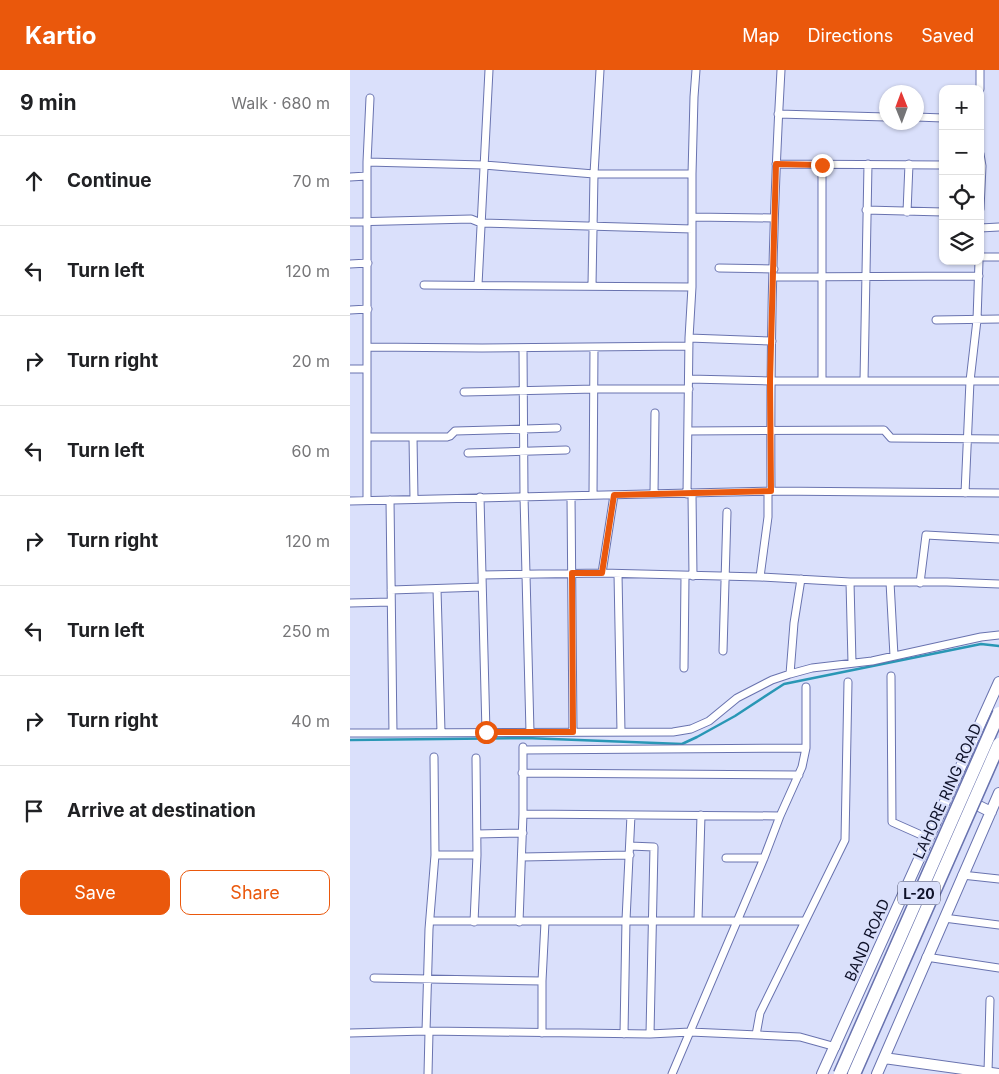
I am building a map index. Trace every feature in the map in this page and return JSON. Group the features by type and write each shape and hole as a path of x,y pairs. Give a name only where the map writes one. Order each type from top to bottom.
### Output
{"highway":[{"name":"LAHORE RING ROAD","path":"840,1074 999,713"},
{"name":"LAHORE RING ROAD","path":"854,1074 999,744"}],"main road":[{"name":"BAND ROAD","path":"822,1074 836,1047 999,682"},
{"path":"950,792 991,812"},
{"path":"876,1074 999,793"},
{"path":"884,1058 999,1074"}],"street":[{"path":"478,285 489,70"},
{"path":"592,285 594,174 600,70"},
{"path":"684,668 690,494 688,431 689,342 692,287 692,174 696,70"},
{"path":"760,577 768,517 774,218 781,70"},
{"path":"980,70 980,85"},
{"path":"367,500 367,162 370,98"},
{"path":"778,114 879,116"},
{"path":"924,117 939,118"},
{"path":"367,162 484,165 594,174 692,174"},
{"path":"776,164 939,165"},
{"path":"864,381 868,164"},
{"path":"907,212 910,164"},
{"path":"822,165 822,381"},
{"path":"350,176 367,176"},
{"path":"866,210 939,212"},
{"path":"692,217 774,218"},
{"path":"350,222 471,220 481,223 692,229"},
{"path":"984,228 999,227"},
{"path":"984,257 999,257"},
{"path":"350,264 368,263"},
{"path":"965,493 970,381 977,320 979,265"},
{"path":"719,268 774,269"},
{"path":"774,277 979,276"},
{"path":"424,285 692,287"},
{"path":"350,310 368,309"},
{"path":"936,320 999,319"},
{"path":"368,347 594,347 689,342 772,341"},
{"path":"593,495 594,347"},
{"path":"523,348 524,496 530,732"},
{"path":"350,369 368,369"},
{"path":"689,379 999,381"},
{"path":"464,392 594,388 689,389"},
{"path":"654,494 655,413"},
{"path":"367,437 448,437 455,431 557,428"},
{"path":"688,431 884,430 891,438 999,439"},
{"path":"413,437 414,499"},
{"path":"468,453 566,450"},
{"path":"350,501 769,491 999,493"},
{"path":"602,573 614,495"},
{"path":"571,496 573,732"},
{"path":"480,497 486,732"},
{"path":"390,500 392,733"},
{"path":"723,650 727,512"},
{"path":"920,583 926,535 999,539"},
{"path":"482,575 602,573 760,577 850,582 999,584"},
{"path":"618,574 621,732"},
{"path":"790,674 794,623 801,579"},
{"path":"850,582 852,663"},
{"path":"890,582 894,656"},
{"path":"391,590 482,587"},
{"path":"437,589 442,732"},
{"path":"350,603 391,602"},
{"path":"350,734 673,732 691,729 709,721 737,698 772,680 790,674 812,668 894,656 999,635"},
{"path":"891,676 892,822 928,838"},
{"path":"756,1035 760,1012 845,840 848,682"},
{"path":"672,1074 798,775 806,748 806,687"},
{"path":"519,922 523,833 523,748 806,748"},
{"path":"428,1074 428,978 435,855 434,757"},
{"path":"474,922 476,758"},
{"path":"522,773 798,775"},
{"path":"523,814 780,816"},
{"path":"624,1034 626,920 631,815"},
{"path":"698,920 701,815"},
{"path":"476,834 523,833"},
{"path":"630,846 654,846 650,1034"},
{"path":"435,855 476,855"},
{"path":"522,857 630,855"},
{"path":"726,858 764,858"},
{"path":"962,875 999,879"},
{"path":"944,918 999,925"},
{"path":"431,922 805,921"},
{"path":"542,1033 545,922"},
{"path":"926,957 999,968"},
{"path":"374,978 542,981"},
{"path":"988,1072 990,1000"},
{"path":"350,1033 650,1034 690,1032 800,1037 836,1047"}],"waterway":[{"path":"350,740 526,738 682,744 735,716 784,684 981,644 999,646"}],"route":[{"path":"486,732 573,732 572,573 602,573 614,495 771,491 770,381 776,164 822,165"}]}
